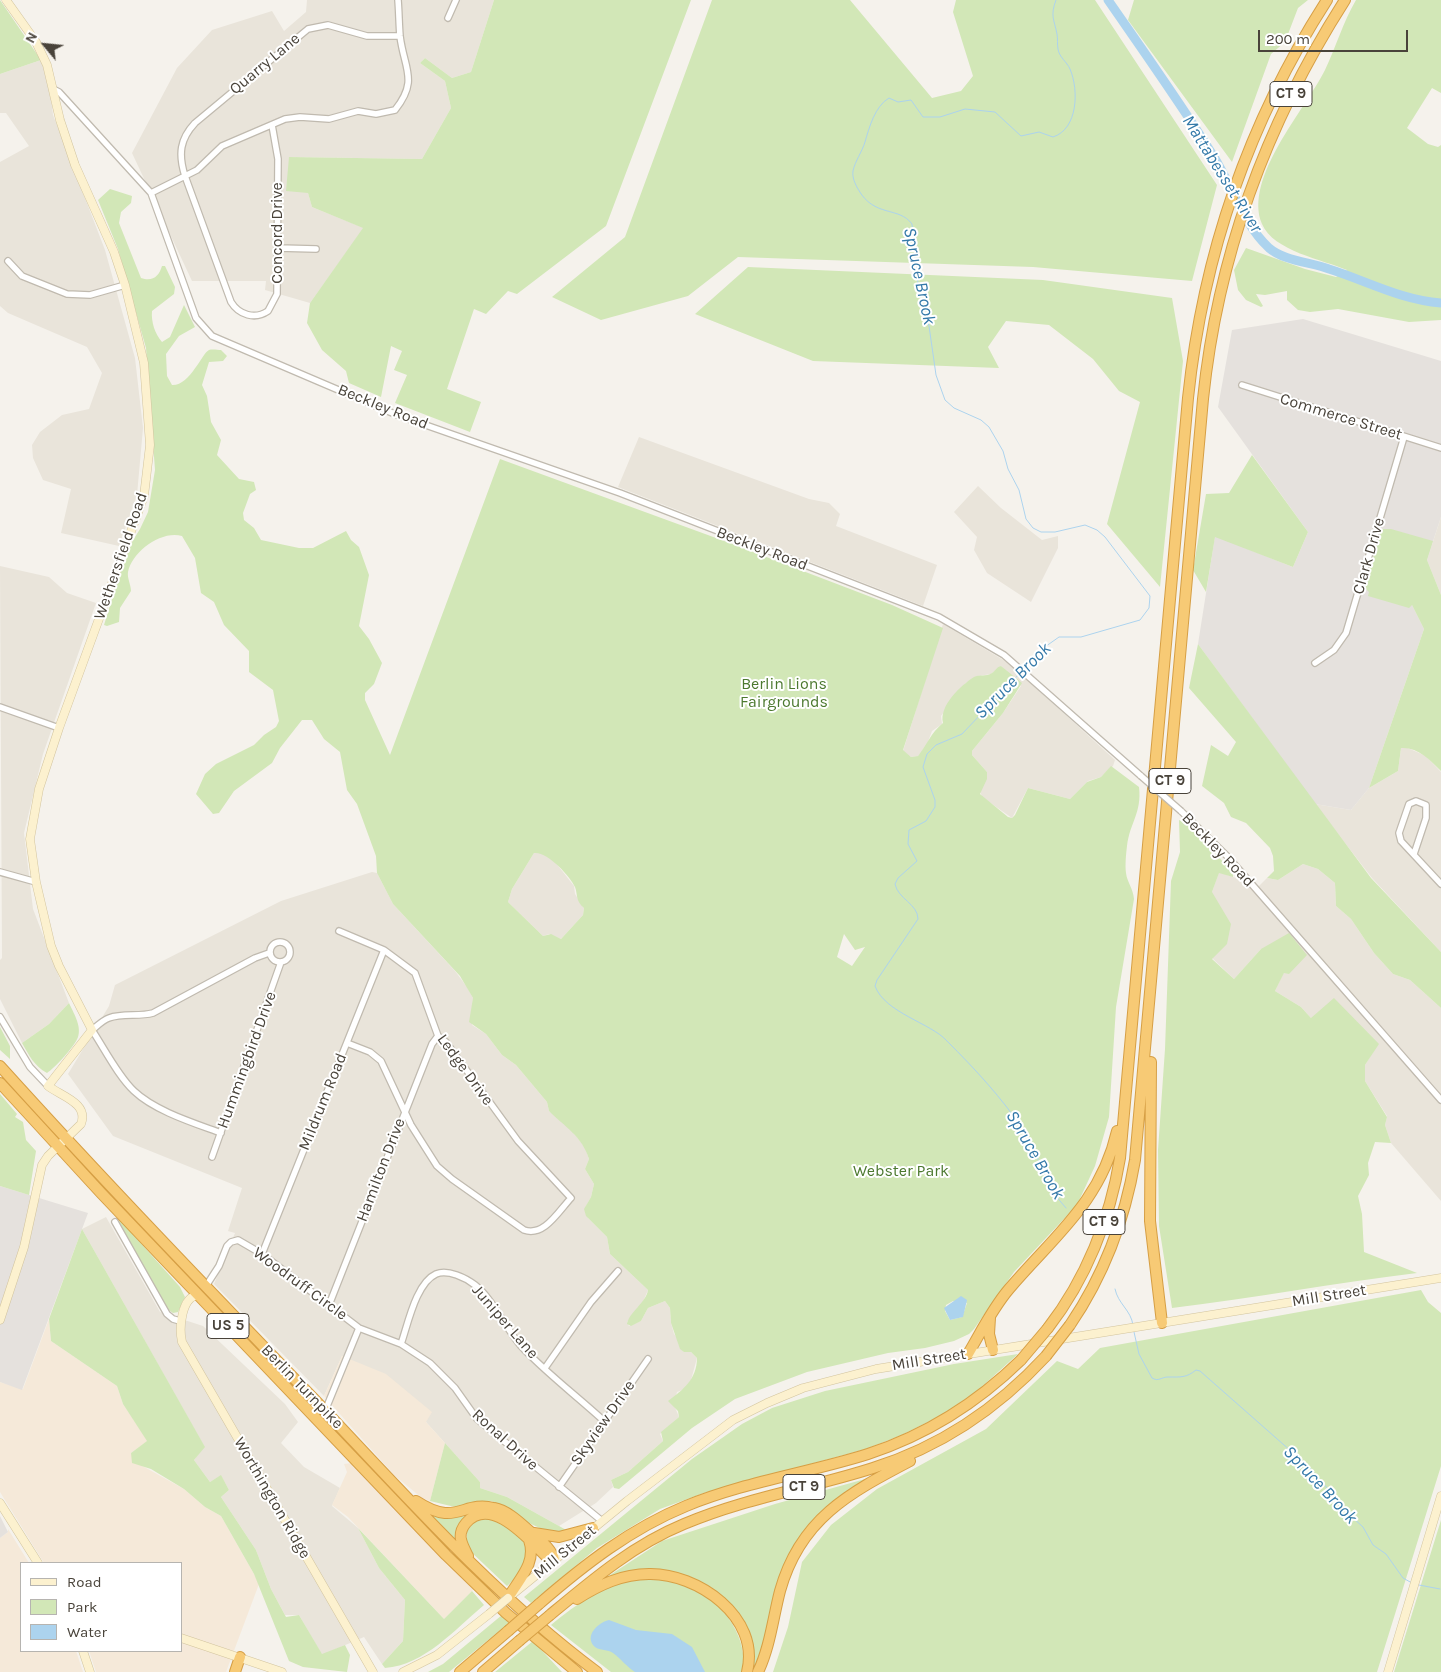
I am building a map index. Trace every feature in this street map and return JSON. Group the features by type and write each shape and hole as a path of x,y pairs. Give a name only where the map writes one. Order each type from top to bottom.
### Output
{"highway":[{"name":"CT 9","path":"460,1672 598,1556 654,1521 714,1496 855,1458 905,1440 962,1408 1021,1360 1048,1328 1077,1284 1104,1224 1118,1166 1190,380 1203,300 1227,209 1238,177 1273,94 1327,0"},
{"name":"CT 9","path":"484,1672 553,1612 616,1562 646,1542 684,1524 734,1506 884,1465 942,1439 994,1404 1046,1356 1070,1325 1086,1300 1105,1263 1127,1199 1136,1152 1204,393 1217,310 1237,227 1248,195 1292,91 1346,0"},
{"path":"1149,1013 1152,1028 1150,1221 1162,1323"},
{"name":"Berlin Turnpike","path":"0,1066 66,1138 471,1564 533,1621 597,1672"},
{"name":"Berlin Turnpike","path":"0,1084 446,1555 506,1613 577,1672"},
{"path":"968,1354 1008,1290 1071,1222 1088,1200 1108,1162 1125,1103"},
{"path":"991,1315 989,1334 993,1350"},
{"path":"758,1672 766,1653 785,1577 808,1533 830,1509 849,1494 925,1453 942,1439"},
{"path":"406,1497 430,1510 442,1514 482,1507 496,1508 508,1514 530,1536 547,1557 554,1560"},
{"path":"471,1564 460,1536 465,1525 476,1516 487,1514 499,1517 530,1536 559,1537 593,1528"},
{"path":"508,1598 518,1586 531,1560 530,1536"},
{"path":"553,1612 597,1587 623,1577 655,1574 682,1579 715,1597 738,1623 748,1645 747,1672"},
{"path":"550,1651 566,1672"},
{"path":"235,1672 243,1658"},
{"path":"243,1658 243,1672"}],"street":[{"name":"Wethersfield Road","path":"6,0 36,42 47,65 60,120 75,165 114,252 125,284 144,364 150,444 144,496 59,728 39,789 30,839 36,882 51,946 92,1030"},
{"path":"151,193 196,170 222,146 292,118 329,119 358,110 376,114 395,110 405,95 410,80 400,36 398,0"},
{"path":"448,18 456,0"},
{"name":"Quarry Lane","path":"185,176 180,155 183,138 188,130 308,29 328,25 367,36 400,36"},
{"name":"Beckley Road","path":"53,89 64,97 151,193 196,318 212,336 396,415 620,493 940,616 1004,656 1181,811 1232,861 1441,1100"},
{"name":"Concord Drive","path":"185,176 231,302 248,316 264,314 273,304 277,294 278,158 272,125"},
{"path":"278,248 316,249"},
{"path":"8,262 22,276 67,294 90,295 125,284"},
{"name":"Commerce Street","path":"1242,385 1441,448"},
{"name":"Clark Drive","path":"1315,663 1334,650 1346,632 1404,437"},
{"path":"0,707 59,728"},
{"path":"1414,854 1426,818 1426,805 1416,801 1409,804 1399,833 1401,841 1441,884"},
{"path":"0,872 36,882"},
{"name":"Ledge Drive","path":"339,931 384,950 415,974 438,1036 446,1042 518,1141 571,1198 541,1231 532,1233 524,1230 452,1179 437,1166 404,1112"},
{"name":"Hummingbird Drive","path":"48,1086 92,1030 108,1018 123,1016 140,1017 153,1013 255,958 270,953 270,947 275,942 286,943 290,954 287,959 281,962 212,1157"},
{"name":"Mildrum Road","path":"262,1254 384,950"},
{"path":"270,953 274,960 281,962"},
{"path":"0,1017 30,1067 48,1086 77,1104 83,1113 81,1124 58,1146 42,1165 22,1256 0,1320"},
{"path":"92,1030 132,1089 142,1097 184,1119 221,1133"},
{"name":"Hamilton Drive","path":"328,1305 404,1112 432,1044 438,1036"},
{"path":"347,1043 370,1052 381,1061 404,1112"},
{"path":"115,1222 166,1314 173,1319 180,1321 191,1297 198,1295 206,1286"},
{"name":"Woodruff Circle","path":"206,1286 220,1266 231,1242 238,1240 262,1254 359,1328 325,1411"},
{"path":"545,1368 590,1302 618,1271"},
{"name":"Juniper Lane","path":"400,1344 421,1288 426,1280 438,1273 448,1273 467,1280 478,1287 521,1346 604,1421"},
{"name":"Mill Street","path":"518,1586 554,1560 721,1428 773,1400 843,1376 1441,1278"},
{"name":"Worthington Ridge","path":"180,1321 182,1342 373,1672"},
{"name":"Ronal Drive","path":"359,1328 400,1344 430,1363 455,1388 477,1419 602,1521"},
{"name":"Skyview Drive","path":"559,1487 648,1359"},
{"path":"1388,1672 1441,1496"},
{"path":"0,1503 37,1562"},
{"path":"403,1672 441,1652 508,1598"},
{"path":"182,1638 282,1672"},
{"path":"83,1652 90,1672"}],"shaded area":[{"path":"307,0 494,0 471,72 452,78 425,58 420,63 445,81 451,108 422,159 289,157 308,193 312,207 364,228 310,303 265,290 266,281 192,281 132,153 177,68 212,30 272,11 284,31 306,12"},
{"path":"41,60 50,89 53,115 105,250 135,358 143,428 137,495 119,546 61,533 71,489 43,480 33,458 32,445 40,432 62,415 89,409 102,373 87,347 8,313 0,306 0,162 29,146 6,113 0,113 0,74"},
{"path":"1303,319 1441,361 1441,517 1412,605 1424,629 1369,788 1351,810 1315,804 1198,644 1215,536 1293,567 1308,532 1218,407 1232,330"},
{"path":"639,437 809,499 829,503 840,514 836,526 937,565 923,606 618,487"},
{"path":"978,486 1001,508 1042,540 1058,536 1058,548 1031,602 987,573 974,550 977,537 954,512"},
{"path":"1441,517 1441,595 1427,560"},
{"path":"0,566 49,577 67,593 96,603 43,754 24,833 33,909 69,1003 49,1024 22,1043 0,999 0,960 2,958"},
{"path":"943,624 1010,664 1115,760 1113,766 1101,777 1088,781 1070,799 1028,788 1012,818 982,797 980,791 987,772 972,755 972,751 1003,713 1021,686 1001,666 991,674 978,676 966,683 941,716 942,724 932,731 926,747 918,756 911,757 903,751"},
{"path":"1401,748 1408,748 1426,756 1441,772 1441,952 1372,878 1315,804 1351,810 1369,788 1398,771"},
{"path":"534,853 543,853 552,858 574,886 575,894 584,908 583,915 561,939 549,934 543,936 508,902 512,889"},
{"path":"1303,864 1318,869 1335,883 1336,906 1351,919 1374,953 1393,974 1410,980 1441,1008 1441,1201 1391,1143 1385,1125 1387,1116 1365,1081 1365,1065 1378,1044 1311,1018 1301,1007 1275,991 1284,972 1261,949 1234,979 1212,958 1212,892 1219,872 1259,886 1267,878 1278,880"},
{"path":"372,872 377,873 393,904 455,971 467,987 473,998 472,1025 486,1034 502,1055 516,1065 547,1102 549,1111 568,1126 585,1147 589,1159 585,1169 594,1184 591,1197 586,1206 588,1218 607,1237 610,1254 648,1290 642,1304 627,1322 629,1326 641,1321 648,1308 665,1301 670,1308 671,1323 679,1345 684,1352 691,1352 697,1358 691,1380 685,1389 677,1392 674,1405 679,1417 660,1434 663,1441 628,1472 611,1480 613,1487 596,1503 559,1526 507,1497 480,1488 480,1482 426,1422 342,1356 324,1396 214,1284 235,1233 228,1231 242,1188 113,1136 68,1074 109,1006 115,985 281,901"},
{"path":"0,1186 88,1213 22,1390 0,1382"},
{"path":"106,1217 160,1312 203,1326 285,1404 298,1422 281,1443 304,1467 340,1488 332,1506 358,1528 379,1568 405,1600 403,1641 382,1664 364,1637 322,1655 299,1615 285,1615 271,1589 256,1550 221,1497 229,1490 221,1476 210,1482 194,1460 204,1446 82,1229"},
{"path":"49,1319 51,1341 117,1386 123,1404 148,1441 131,1453 137,1463 184,1489 205,1507 221,1516 259,1584 226,1672 96,1672 89,1652 182,1652 182,1562 43,1562 0,1492 0,1382 23,1389"},
{"path":"342,1356 386,1374 432,1412 426,1422 445,1443 430,1501 422,1498 394,1475 324,1396"},
{"path":"352,1463 475,1588 444,1619 348,1517 332,1505 347,1472 344,1464"},
{"path":"0,1516 8,1532 0,1538"},
{"path":"8,1529 28,1562 20,1562 20,1652 76,1652 83,1672 0,1672 0,1538 8,1532"}],"green space":[{"path":"0,0 41,60 0,74"},
{"path":"494,0 691,0 606,226 517,294 508,291 486,314 474,309 447,389 481,402 470,432 395,403 407,375 394,370 402,351 391,346 381,397 349,383 346,371 322,350 307,323 310,303 363,228 312,207 308,193 286,191 289,157 422,159 451,108 445,81 420,63 425,58 452,78 471,72"},
{"path":"712,0 850,0 932,98 961,91 973,76 953,12 956,0 1095,0 1217,185 1192,281 1033,267 738,257 688,296 601,320 552,297 625,237"},
{"path":"1134,0 1308,0 1298,8 1285,42 1271,54 1232,162 1128,20"},
{"path":"1356,0 1441,0 1441,93 1432,88 1407,128 1428,144 1438,147 1441,145 1441,320 1409,322 1338,309 1310,312 1298,310 1287,300 1287,291 1265,295 1256,294 1263,306 1261,307 1246,300 1238,290 1234,270 1246,248 1305,269 1336,277 1347,270 1300,253 1277,241 1262,224 1258,206 1261,186 1268,166 1291,124 1325,70"},
{"path":"110,189 132,196 131,203 121,212 119,223 141,278 152,279 159,273 162,266 165,266 175,287 174,294 152,311 155,332 162,342 170,337 184,305 195,327 179,336 166,354 167,376 172,385 178,384 190,375 209,350 221,350 227,356 223,361 209,362 202,385 207,396 211,422 221,440 217,455 239,479 254,482 256,490 250,494 243,513 244,520 254,528 261,540 299,548 313,548 346,531 351,540 359,547 369,575 359,626 369,639 382,663 374,684 365,693 365,700 390,755 500,459 727,542 892,605 943,628 903,750 911,757 918,756 932,735 943,723 944,710 947,703 957,691 974,677 990,674 1001,666 1022,683 1003,713 972,751 972,755 987,772 987,779 980,794 1008,817 1012,818 1015,815 1028,788 1070,799 1087,782 1101,777 1111,766 1139,787 1139,804 1128,838 1126,852 1126,873 1134,899 1116,1007 1109,1117 1095,1166 1077,1205 1014,1272 969,1334 954,1341 925,1348 888,1353 807,1372 735,1399 692,1428 619,1489 614,1488 611,1480 628,1472 663,1441 661,1432 679,1417 678,1411 668,1401 684,1388 692,1378 697,1358 691,1352 684,1352 680,1349 671,1323 670,1308 665,1301 648,1308 641,1321 631,1326 627,1324 631,1315 647,1295 648,1290 610,1254 607,1237 586,1216 584,1209 591,1197 594,1184 585,1169 589,1159 582,1144 549,1111 547,1102 516,1065 502,1055 486,1034 469,1022 473,998 460,976 393,904 377,873 376,856 357,804 347,790 340,752 324,739 312,720 302,720 280,748 272,763 234,791 219,813 213,814 196,794 205,774 216,764 254,745 276,727 279,721 273,690 249,672 249,651 224,625 214,602 201,593 195,558 182,536 165,536 141,550 135,557 128,572 131,591 120,608 119,622 107,626 104,625 127,550 148,512 155,470 146,348 118,249 98,200","holes":["534,853 545,856 563,871 575,887 578,900 584,908 583,915 561,939 551,934 543,936 508,902 512,889","844,934 855,950 865,947 852,966 837,957","953,1301 967,1303 962,1317 950,1320 945,1311 946,1305"]},
{"path":"748,267 1043,280 1172,298 1183,361 1160,587 1107,524 1140,402 1119,391 1093,359 1049,325 1006,321 988,347 999,368 813,361 695,314"},
{"path":"1252,455 1308,532 1293,567 1215,537 1206,592 1193,570 1206,494 1229,493"},
{"path":"1382,529 1391,529 1433,541 1427,560 1441,595 1441,771 1418,752 1401,748 1398,771 1369,788 1424,629 1412,605 1409,608 1368,596 1369,592 1364,587"},
{"path":"1198,644 1371,878 1441,952 1441,1008 1410,980 1393,974 1374,953 1351,919 1336,906 1335,883 1318,869 1303,864 1278,880 1267,878 1274,871 1273,856 1270,848 1246,823 1231,817 1224,803 1202,786 1211,745 1228,756 1236,742 1189,688"},
{"path":"1179,820 1190,825 1233,873 1233,877 1219,873 1212,892 1231,924 1227,944 1212,959 1234,979 1261,949 1289,933 1307,955 1289,974 1284,973 1275,991 1301,1007 1311,1018 1334,998 1379,1044 1365,1065 1365,1081 1387,1117 1385,1125 1391,1143 1375,1142 1368,1163 1369,1175 1358,1196 1362,1214 1364,1252 1417,1273 1172,1308 1159,1226 1158,1150 1165,1049 1171,881 1180,852"},
{"path":"69,1003 78,1024 78,1037 73,1046 55,1067 47,1073 35,1064 22,1043 49,1024"},
{"path":"0,1027 10,1046 10,1059 0,1050"},
{"path":"0,1094 17,1114 15,1117 23,1122 26,1140 36,1151 29,1195 0,1186"},
{"path":"120,1220 180,1287 185,1297 178,1312 173,1313 167,1309 117,1223"},
{"path":"82,1229 205,1447 194,1460 210,1482 221,1475 229,1490 221,1497 256,1550 271,1589 286,1617 299,1615 322,1654 345,1645 350,1655 347,1672 303,1667 289,1661 254,1574 221,1516 205,1507 184,1489 151,1469 132,1463 131,1453 147,1441 123,1404 117,1386 51,1341 49,1319"},
{"path":"1421,1290 1428,1302 1441,1313 1441,1466 1377,1672 773,1672 788,1627 802,1562 831,1525 877,1489 986,1429 1057,1361 1078,1369 1100,1348"},
{"path":"1018,1354 977,1391 940,1416 902,1435 866,1449 704,1493 660,1509 597,1548 531,1603 524,1597 692,1459 742,1424 772,1408 825,1391 954,1364"},
{"path":"445,1443 480,1482 480,1488 507,1497 568,1531 548,1532 527,1522 507,1507 491,1501 455,1507 430,1501"},
{"path":"876,1476 834,1502 817,1517 793,1550 776,1592 761,1652 753,1672 751,1672 753,1649 744,1625 726,1601 701,1582 677,1575 619,1580 604,1579 662,1541 775,1504"},
{"path":"429,1513 469,1513 470,1516 455,1541"},
{"path":"483,1518 500,1521 526,1542 529,1548 520,1574 507,1586 467,1548 467,1531 476,1520"},
{"path":"1441,1520 1441,1672 1394,1672"},
{"path":"358,1528 444,1619 472,1591 484,1605 426,1653 400,1665 385,1668 382,1664 403,1641 405,1600 379,1568"},
{"path":"636,1578 677,1581 708,1597 719,1607 736,1630 744,1658 743,1672 611,1672 551,1625 590,1597 611,1586"},
{"path":"502,1615 509,1623 449,1672 428,1672 443,1664"},
{"path":"533,1641 562,1672 495,1672"}],"water":[{"path":"961,1296 967,1300 963,1317 950,1320 944,1308"},
{"path":"609,1620 636,1630 672,1634 692,1647 705,1672 635,1672 613,1653 597,1648 592,1643 591,1638 594,1630"}],"waterway":[{"name":"Spruce Brook","path":"1022,670 1042,649 1059,637 1081,637 1140,620 1149,608 1150,596 1105,537 1097,530 1085,525 1055,532 1041,532 1033,528 1026,519 1019,490 1008,469 1003,451 989,427 981,420 954,408 945,400 936,375 929,326 919,294 912,224 900,215 879,208 864,198 854,180 853,171 873,118 880,106 889,98 898,102 911,100 923,117 940,117 965,109 995,112 1021,136 1039,132 1053,137 1061,133 1072,118 1075,87 1070,69 1058,49 1053,14 1056,0"},
{"name":"Mattabesset River","path":"1108,0 1201,137 1252,228 1269,248 1290,259 1329,269 1398,294 1441,303"},
{"name":"Spruce Brook","path":"1020,673 962,734 936,745 927,754 923,767 935,800 935,807 926,821 909,830 908,844 917,861 898,878 895,884 900,894 915,909 918,919 877,980 875,986 880,995 898,1011 947,1041 988,1084 1024,1131 1053,1191 1066,1208"},
{"name":"Spruce Brook","path":"1115,1289 1119,1299 1130,1315 1133,1325"},
{"name":"Spruce Brook","path":"1134,1332 1139,1354 1152,1378 1156,1380 1166,1377 1183,1376 1196,1370 1200,1371 1309,1467 1363,1527 1373,1545 1386,1554 1403,1578 1412,1583"},
{"name":"Spruce Brook","path":"1419,1585 1440,1589"}],"park label":[{"name":"Berlin Lions Fairgrounds","path":"784,693"},
{"name":"Webster Park","path":"901,1171"}]}
